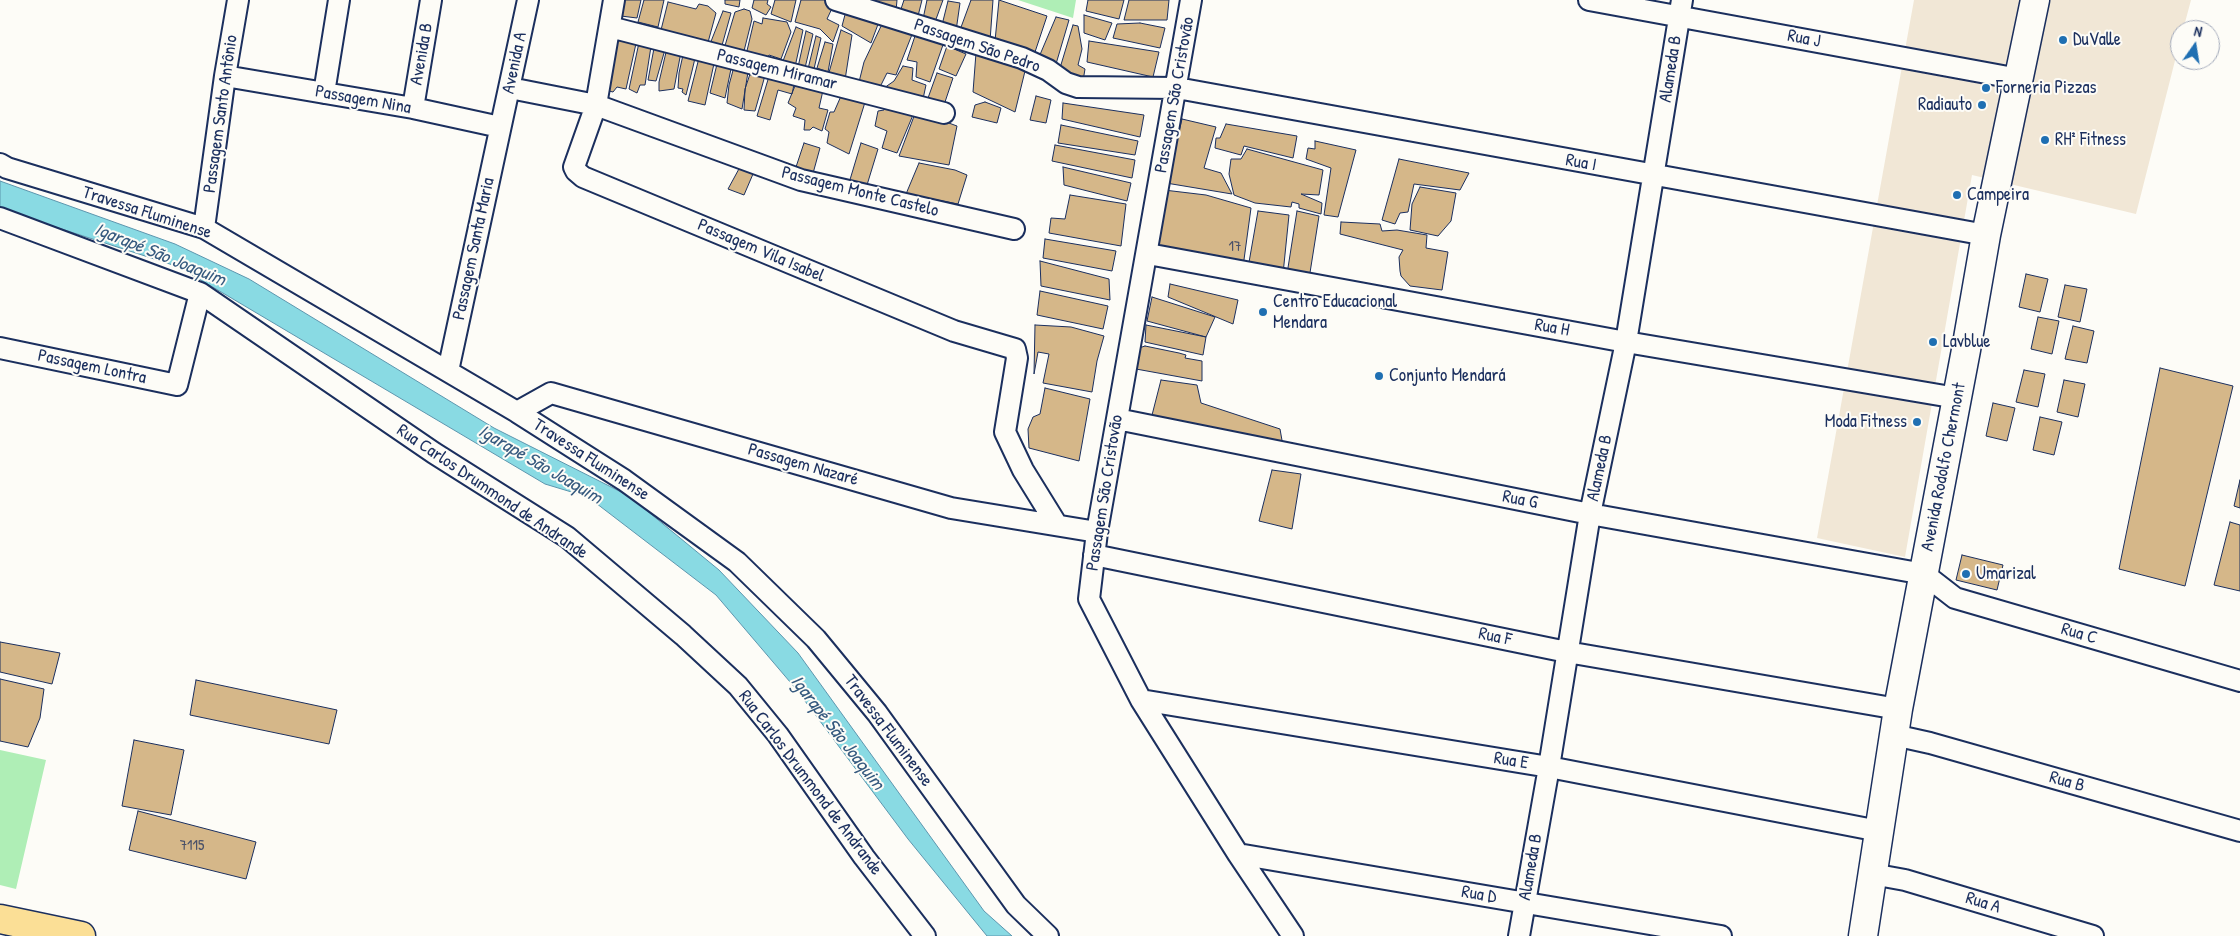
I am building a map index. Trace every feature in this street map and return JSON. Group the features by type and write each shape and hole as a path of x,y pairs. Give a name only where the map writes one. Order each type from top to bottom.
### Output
{"main road":[{"name":"Avenida Rodolfo Chermont","path":"1863,936 1896,722 1958,398 1986,235 2035,0"},
{"path":"0,919 81,936"}],"street":[{"name":"Passagem Santo Antônio","path":"204,228 225,76 238,0"},
{"path":"324,93 339,0"},
{"name":"Avenida B","path":"413,108 431,0"},
{"name":"Avenida A","path":"500,127 528,0"},
{"path":"596,105 614,0"},
{"name":"Passagem São Pedro","path":"836,0 1022,58 1048,70 1066,83 1078,87 1177,88"},
{"name":"Passagem São Cristovão","path":"1191,0 1148,254 1097,532 1090,599 1141,700 1238,854 1284,933"},
{"name":"Rua J","path":"1589,0 1681,8 2019,79"},
{"name":"Alameda B","path":"1519,936 1549,767 1566,652 1590,514 1626,342 1681,8"},
{"name":"Passagem Miramar","path":"610,27 944,113"},
{"name":"Passagem Nina","path":"225,76 413,108 500,127"},
{"name":"Passagem Monte Castelo","path":"510,88 596,105 801,180 1014,229"},
{"name":"Rua I","path":"1177,88 1986,235"},
{"name":"Passagem Vila Isabel","path":"596,105 574,168 583,177 954,331 1015,350 1016,358 1005,432 1022,470 1057,525"},
{"name":"Passagem Santa Maria","path":"448,371 500,127"},
{"name":"Travessa Fluminense","path":"0,164 7,168 204,228 517,412 648,498 737,562 816,640 877,713 1016,904 1048,936"},
{"name":"Rua Carlos Drummond de Andrande","path":"0,218 200,293 434,453 567,537 683,635 738,686 778,735 864,858 925,936"},
{"name":"Rua H","path":"1148,254 1626,342 1958,398"},
{"name":"Passagem Lontra","path":"0,348 177,385 200,293"},
{"name":"Passagem Nazaré","path":"517,412 551,393 951,508 1097,532"},
{"name":"Rua G","path":"1117,419 1590,514 1924,574"},
{"name":"Rua F","path":"1094,555 1896,722"},
{"name":"Rua C","path":"1924,574 1955,598 2240,681"},
{"name":"Rua E","path":"1141,700 1549,767 1879,831"},
{"name":"Rua B","path":"1896,722 1930,743 2240,831"},
{"name":"Rua D","path":"1238,854 1721,936"},
{"name":"Rua A","path":"1872,874 1905,880 2093,936"}],"shaded area":[{"path":"1914,0 2191,0 2186,20 2170,20 2170,70 2173,70 2136,214 1972,175 1905,557 1817,538"}],"green space":[{"path":"1018,0 1076,0 1073,18"},
{"path":"0,750 46,760 16,889 0,885"}],"water":[{"name":"Igarapé São Joaquim","path":"0,181 175,244 249,279 494,428 629,496 719,570 798,653 984,911 1012,936 987,936 908,839 796,689 716,595 588,497 545,484 179,267 0,209"}],"building":[{"path":"623,0 641,0 637,18 621,16"},
{"path":"644,0 664,0 658,27 638,22"},
{"path":"725,0 740,0 739,7 725,4"},
{"path":"754,0 768,0 767,4 771,7 766,15 752,8"},
{"path":"775,0 796,0 791,22 771,14"},
{"path":"801,0 835,2 827,19 839,25 833,42 820,29 795,22"},
{"path":"867,0 897,0 896,11"},
{"path":"904,0 922,0 918,16 900,12"},
{"path":"927,0 943,0 935,22 923,19"},
{"path":"971,0 993,0 990,41 960,30"},
{"path":"999,0 1047,16 1034,55 995,41"},
{"path":"1088,0 1124,0 1119,19 1086,11"},
{"path":"1129,0 1169,0 1167,20 1124,20"},
{"path":"948,1 960,3 956,31 942,25"},
{"path":"668,2 696,9 699,4 708,6 716,13 707,46 661,30"},
{"path":"744,9 750,11 752,19 743,55 724,49 735,12"},
{"path":"723,11 731,13 721,49 710,44"},
{"path":"846,11 880,19 871,43 842,26"},
{"path":"1084,15 1112,23 1105,40 1084,33"},
{"path":"1056,17 1069,20 1056,64 1039,57"},
{"path":"763,18 787,22 791,32 781,59 769,55 767,58 746,55 754,21 762,24"},
{"path":"883,22 913,32 896,75 887,73 880,87 859,82 864,62"},
{"path":"1140,23 1165,28 1160,48 1113,38 1117,24"},
{"path":"1073,25 1078,26 1082,49 1078,65 1085,69 1083,81 1060,68"},
{"path":"796,27 803,30 795,67 783,61"},
{"path":"841,30 852,35 845,80 828,76"},
{"path":"806,31 813,34 805,68 798,67"},
{"path":"614,32 637,39 626,89 617,87 613,92 605,90"},
{"path":"916,33 944,42 930,82 916,77 917,62 907,60"},
{"path":"816,36 821,38 814,69 808,69"},
{"path":"640,38 652,40 645,85 640,85 637,93 629,89"},
{"path":"1089,41 1159,52 1153,77 1087,62"},
{"path":"825,42 833,44 828,72 817,68"},
{"path":"655,43 666,46 656,81 648,80"},
{"path":"947,46 966,54 956,76 939,69"},
{"path":"667,48 681,52 674,89 659,91 659,82"},
{"path":"976,53 1026,67 1015,112 973,92"},
{"path":"696,54 686,95 682,92 683,89 678,88 683,55"},
{"path":"700,54 715,59 705,105 688,101"},
{"path":"718,60 732,64 725,98 710,93"},
{"path":"735,63 749,66 742,109 727,103 729,85"},
{"path":"903,66 913,68 912,80 926,85 923,99 884,88 894,81"},
{"path":"752,68 766,72 755,111 744,110 745,89"},
{"path":"770,73 795,80 792,94 778,90 770,120 757,116"},
{"path":"937,73 953,78 944,105 928,98"},
{"path":"797,81 824,86 819,108 828,110 822,131 813,127 810,130 804,130 805,120 793,116 796,108 788,103"},
{"path":"855,94 866,99 849,154 827,143 829,132 825,129 830,112 834,112 841,96 854,100"},
{"path":"1036,96 1051,100 1046,123 1030,120"},
{"path":"985,102 1001,108 997,123 972,117 975,105"},
{"path":"885,103 913,115 897,153 882,148 887,131 875,126 878,111 884,110"},
{"path":"1063,103 1144,115 1140,137 1062,119"},
{"path":"916,111 957,126 949,165 899,156"},
{"path":"1182,119 1216,127 1204,168 1221,173 1232,194 1166,183"},
{"path":"1226,124 1297,136 1293,158 1244,146 1241,155 1215,148 1216,138 1220,138"},
{"path":"1061,125 1138,141 1135,155 1058,143"},
{"path":"1315,141 1356,150 1338,217 1324,215 1331,168 1306,159 1308,148 1315,149"},
{"path":"804,143 820,148 812,177 794,173"},
{"path":"861,143 878,149 867,185 849,183"},
{"path":"1055,145 1135,160 1132,178 1052,161"},
{"path":"1247,149 1323,170 1319,195 1301,194 1322,203 1321,214 1299,208 1299,204 1292,202 1291,207 1255,203 1234,195 1229,174 1231,159 1241,159"},
{"path":"1399,159 1469,173 1460,190 1414,184 1408,212 1400,213 1395,224 1382,220"},
{"path":"919,163 955,170 967,175 958,204 906,194"},
{"path":"740,167 753,174 744,195 728,189"},
{"path":"1063,167 1131,183 1127,201 1064,185"},
{"path":"1420,187 1456,193 1451,221 1438,236 1410,230 1412,204"},
{"path":"1164,190 1206,195 1251,208 1243,267 1157,252"},
{"path":"1070,195 1126,204 1121,246 1049,233 1051,218 1065,219"},
{"path":"1258,211 1289,215 1283,274 1248,268"},
{"path":"1297,211 1319,216 1309,279 1287,274"},
{"path":"1341,222 1380,224 1382,231 1397,230 1427,235 1426,248 1448,252 1442,290 1410,286 1401,276 1400,271 1399,257 1403,250 1340,234"},
{"path":"1045,239 1116,251 1112,271 1043,258"},
{"path":"1040,261 1109,279 1110,300 1041,286"},
{"path":"2026,274 2048,279 2040,312 2019,307"},
{"path":"1170,284 1238,300 1233,324 1168,297"},
{"path":"2065,285 2087,289 2080,322 2058,317"},
{"path":"1040,291 1108,306 1103,329 1037,315"},
{"path":"1152,297 1215,317 1206,337 1147,321"},
{"path":"2038,317 2059,321 2052,354 2031,349"},
{"path":"1035,325 1071,327 1104,336 1097,361 1092,392 1043,383 1049,354 1038,352 1034,374"},
{"path":"1146,325 1206,337 1203,355 1145,342"},
{"path":"2073,326 2094,331 2087,363 2065,359"},
{"path":"1145,346 1179,353 1186,355 1185,358 1202,361 1202,381 1136,369 1139,348"},
{"path":"2160,368 2233,386 2185,586 2119,569"},
{"path":"2024,370 2045,374 2038,407 2016,402"},
{"path":"1161,380 1197,385 1201,403 1280,429 1283,446 1151,419"},
{"path":"2064,380 2085,384 2078,417 2057,412"},
{"path":"1045,388 1090,399 1079,461 1029,448 1028,429 1033,417 1040,414"},
{"path":"1993,403 2015,408 2007,441 1986,436"},
{"path":"2040,417 2062,422 2054,455 2033,450"},
{"path":"1272,470 1301,474 1292,529 1259,521"},
{"path":"2240,480 2240,508 2234,506"},
{"path":"2230,522 2240,525 2240,591 2214,585"},
{"path":"1962,555 2003,565 1997,590 1956,580"},
{"path":"0,642 60,653 52,684 0,672"},
{"path":"0,679 44,689 40,718 28,747 0,741"},
{"path":"196,680 337,710 329,744 190,715"},
{"path":"134,740 184,750 171,815 122,806"},
{"path":"138,811 256,842 246,879 129,850"}],"place":[{"name":"DuValle","path":"2063,40"},
{"name":"Forneria Pizzas","path":"1986,88"},
{"name":"Radiauto","path":"1982,105"},
{"name":"RH² Fitness","path":"2045,140"},
{"name":"Campeira","path":"1957,195"},
{"name":"Centro Educacional Mendara","path":"1263,312"},
{"name":"Lavblue","path":"1933,342"},
{"name":"Conjunto Mendará","path":"1379,376"},
{"name":"Moda Fitness","path":"1917,422"},
{"name":"Umarizal","path":"1966,574"}]}
